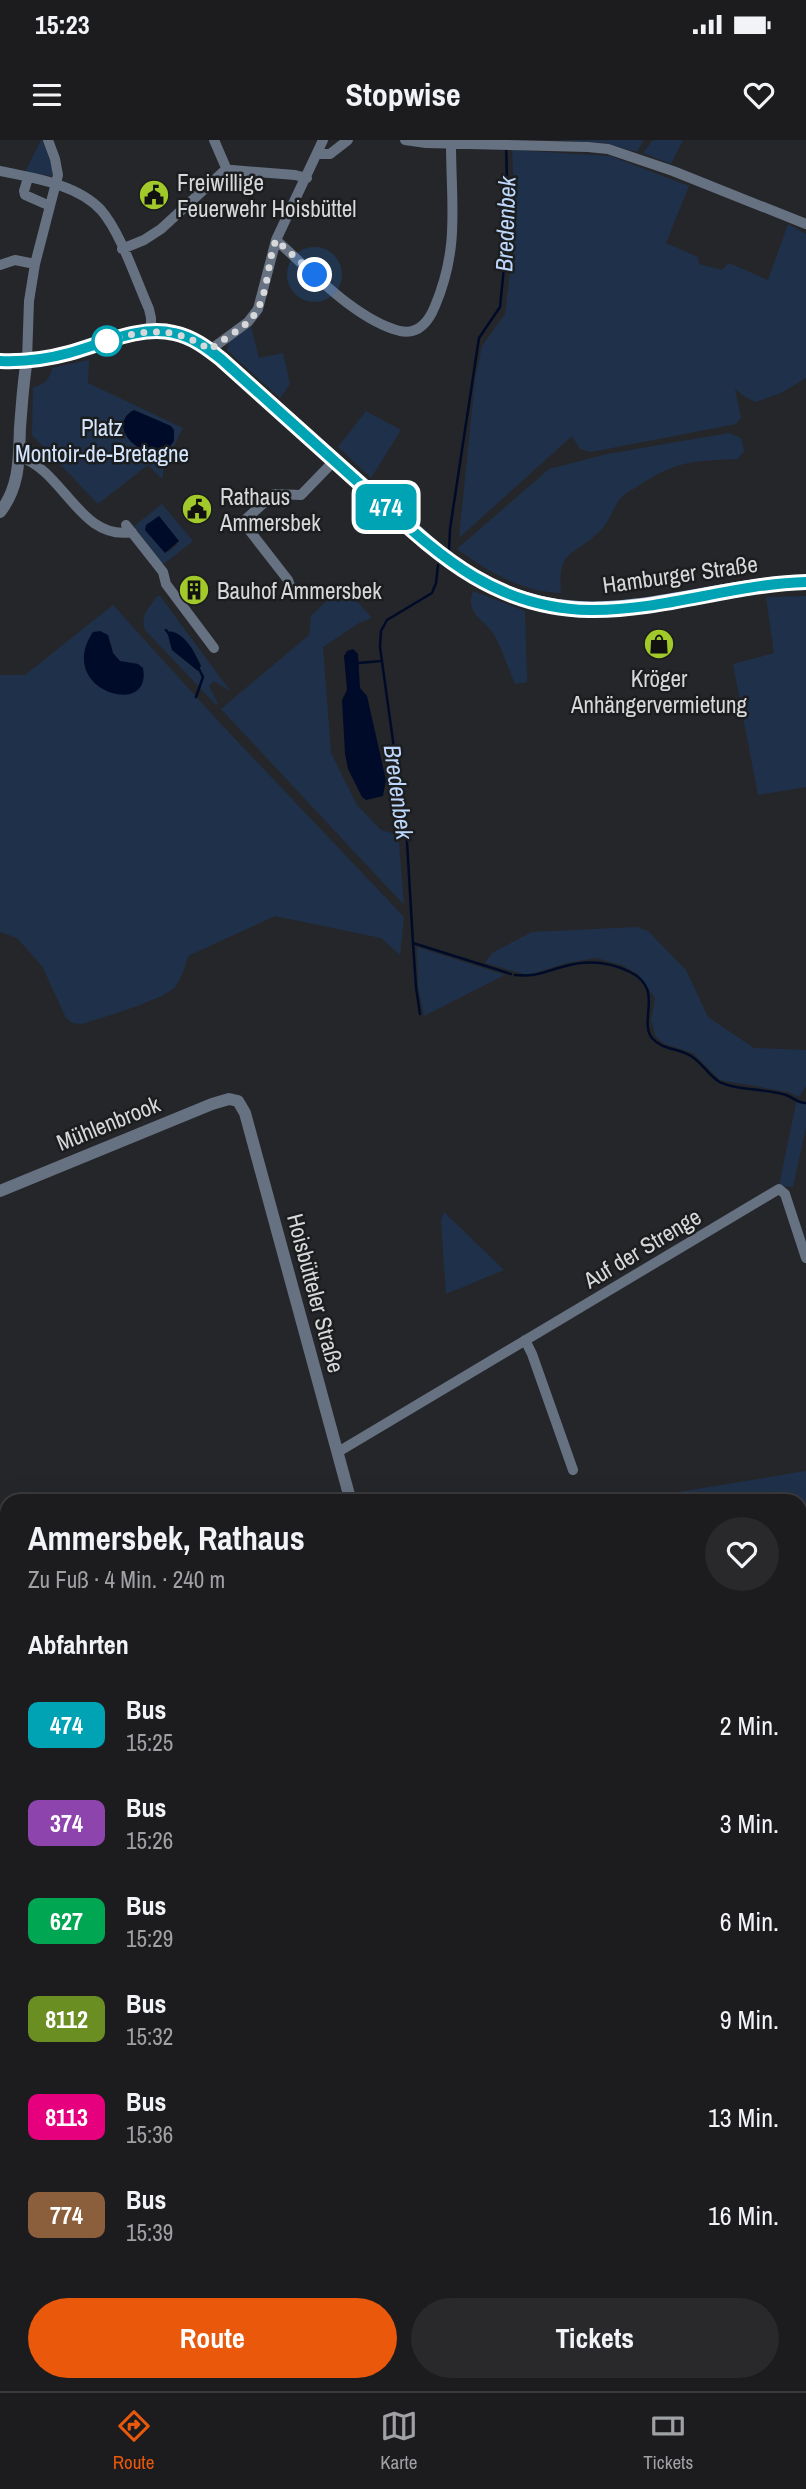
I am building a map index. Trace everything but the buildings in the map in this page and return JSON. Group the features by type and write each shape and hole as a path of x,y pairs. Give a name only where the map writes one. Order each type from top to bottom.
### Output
{"main road":[{"name":"Hamburger Straße","path":"0,361 59,355 151,332 169,332 184,336 210,350 444,557 481,581 552,606 590,610 639,607 761,586 806,582"}],"street":[{"path":"0,512 12,492 20,457 29,300 35,264 57,185 57,167 48,140"},
{"path":"214,140 227,170"},
{"path":"210,350 254,315 264,292 276,240 323,140"},
{"path":"318,154 327,155 348,140"},
{"path":"405,140 419,143 608,149 673,171 806,224"},
{"path":"276,240 355,309 398,330 409,331 421,327 429,319 445,283 450,260 454,224 451,143"},
{"path":"122,249 161,229 227,170 307,178"},
{"path":"0,171 57,185 78,194 100,210 122,249 149,309 151,332"},
{"path":"28,178 25,195 50,206"},
{"path":"0,265 15,260 35,264"},
{"path":"20,457 40,466 91,522 122,534 129,529 163,572 166,584 214,648"},
{"path":"293,594 288,580 246,526 247,518 274,494 301,495 334,461"},
{"name":"Mühlenbrook","path":"0,1191 212,1104 234,1100"},
{"name":"Hoisbütteler Straße","path":"234,1100 241,1104 245,1113 349,1494"},
{"name":"Auf der Strenge","path":"338,1452 779,1189 785,1194 806,1258"},
{"path":"525,1340 573,1470"}],"green space":[{"path":"41,140 54,174 51,176 25,172"},
{"path":"557,140 644,140 637,152 604,143"},
{"path":"653,140 683,140 671,164 643,153"},
{"path":"512,150 610,156 689,186 666,243 698,257 699,264 722,270 729,263 768,280 788,224 806,234 806,378 781,393 756,402 735,389 741,418 736,424 591,452 580,449 572,436 459,538 475,380 482,346 505,314 516,221"},
{"path":"251,326 259,358 283,353 290,384 280,398 227,350 229,341"},
{"name":"Platz Montoir-de-Bretagne","path":"89,360 88,383 183,428 165,464 162,479 148,465 98,504 32,435 33,387 46,381 52,368"},
{"path":"366,411 401,430 371,478 338,447"},
{"path":"729,433 741,438 744,451 738,459 698,461 677,466 654,476 623,496 603,527 565,560 560,578 561,593 533,589 506,579 457,549 549,469 607,454"},
{"path":"162,504 193,541 164,564 134,526","holes":["145,528 178,544 168,552"]},
{"path":"343,585 372,618 359,623 323,647 331,753 357,805 381,830 395,834 399,843 404,905 221,709 309,635 311,616"},
{"path":"473,591 525,611 527,682 515,684 493,633 473,610"},
{"path":"157,596 160,596 231,692 214,681 209,686 218,704 216,705 145,630 144,616","holes":["169,640 192,648 201,665 198,671 172,650"]},
{"path":"806,596 806,787 758,795 733,664 774,653 766,597"},
{"path":"113,605 220,723 404,917 400,955 381,938 275,916 188,956 180,980 168,992 103,1018 82,1024 72,1023 66,1018 42,966 17,938 0,932 0,675 25,675","holes":["111,643 113,653 120,661 138,664 96,685 85,669"]},
{"path":"637,927 648,931 686,970 708,1017 754,1048 806,1050 806,1086 799,1097 788,1092 720,1080 693,1053 665,1044 656,1037 651,1020 655,998 638,974 622,965 596,958 566,963 528,975 485,963 492,953 532,932"},
{"path":"417,947 505,975 424,1016 418,986"},
{"path":"806,1101 806,1127 793,1187 779,1186 796,1103"},
{"path":"444,1212 504,1270 446,1294 441,1220"},
{"path":"806,1471 806,1494 666,1494"}],"shaded area":[{"path":"134,410 171,426 174,430 174,441 167,451 146,451 130,440 123,424 126,416"},
{"path":"159,516 179,541 165,553 145,530 146,525"},
{"path":"100,631 108,635 113,653 120,661 138,664 143,668 142,684 134,692 121,695 107,691 94,683 86,669 84,652 93,632"},
{"path":"170,631 181,636 189,645 201,666 198,671 172,650 168,635"},
{"path":"353,649 358,654 360,688 367,696 386,780 383,796 366,800 348,769 345,754 342,700 347,690 344,656 347,651"}],"waterway":[{"name":"Bredenbek","path":"449,551 479,338 500,307 508,228 506,140"},
{"path":"130,456 137,448"},
{"name":"Bredenbek","path":"438,565 432,593 387,620 381,631 380,647 407,842 413,943 511,974"},
{"path":"166,630 169,634"},
{"path":"359,663 381,661"},
{"path":"196,697 203,677 199,669"},
{"path":"413,943 420,1014"},
{"name":"Bredenbek","path":"515,975 534,975 588,963 622,968 640,979 646,987 649,996 648,1031 656,1042 691,1056 724,1084 779,1093 806,1103"}],"bus line":[{"name":"474","path":"0,361 59,355 151,332 176,333 191,338 221,359 449,561 468,574 531,601 590,610 639,607 761,586 806,582"}],"place":[{"name":"Freiwillige Feuerwehr Hoisbüttel","path":"154,195"},
{"name":"Rathaus Ammersbek","path":"197,509"},
{"name":"Bauhof Ammersbek","path":"194,590"},
{"name":"Kröger Anhängervermietung","path":"659,644"}],"route":[{"path":"107,341 151,332 169,332 191,338 210,350 230,333 248,323 258,309 276,240 315,275"}]}
